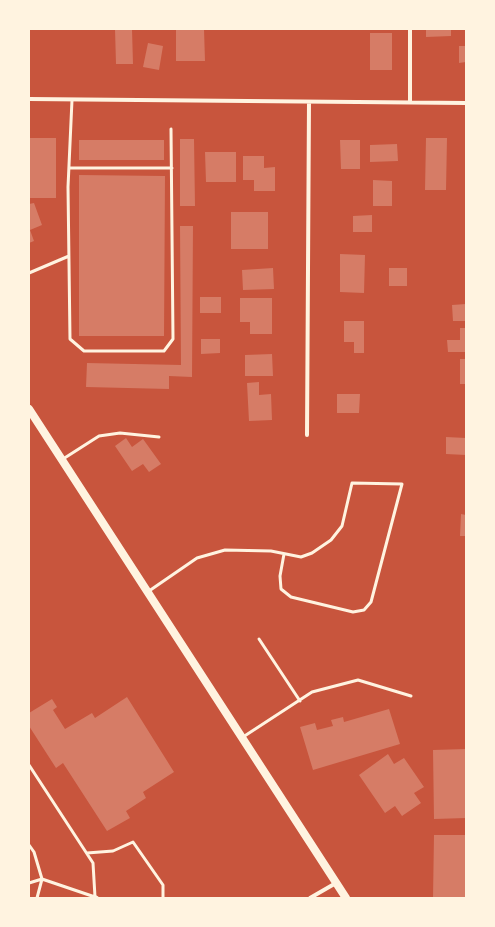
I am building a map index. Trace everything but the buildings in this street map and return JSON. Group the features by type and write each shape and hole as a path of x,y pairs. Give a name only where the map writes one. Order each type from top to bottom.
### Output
{"main road":[{"path":"29,409 346,898"}],"street":[{"path":"410,29 410,102"},
{"path":"29,99 466,103"},
{"path":"307,435 309,102"},
{"path":"310,898 336,883"}],"lane":[{"path":"72,100 68,168 70,339 84,351 164,351 173,339 171,128"},
{"path":"68,168 172,168"},
{"path":"29,273 69,256"},
{"path":"61,460 99,436 120,433 159,438"},
{"path":"148,592 197,558 225,550 271,551 301,557 312,553 331,540 342,526 352,483 402,484 371,602 364,610 353,612 291,597 280,589 280,576 284,554"},
{"path":"258,639 300,701"},
{"path":"242,738 312,692 358,680 411,696"},
{"path":"29,765 93,863 96,897 42,879 29,882"},
{"path":"87,853 113,851 133,842 163,885 163,898"},
{"path":"29,845 34,852 42,879 36,898"}]}
